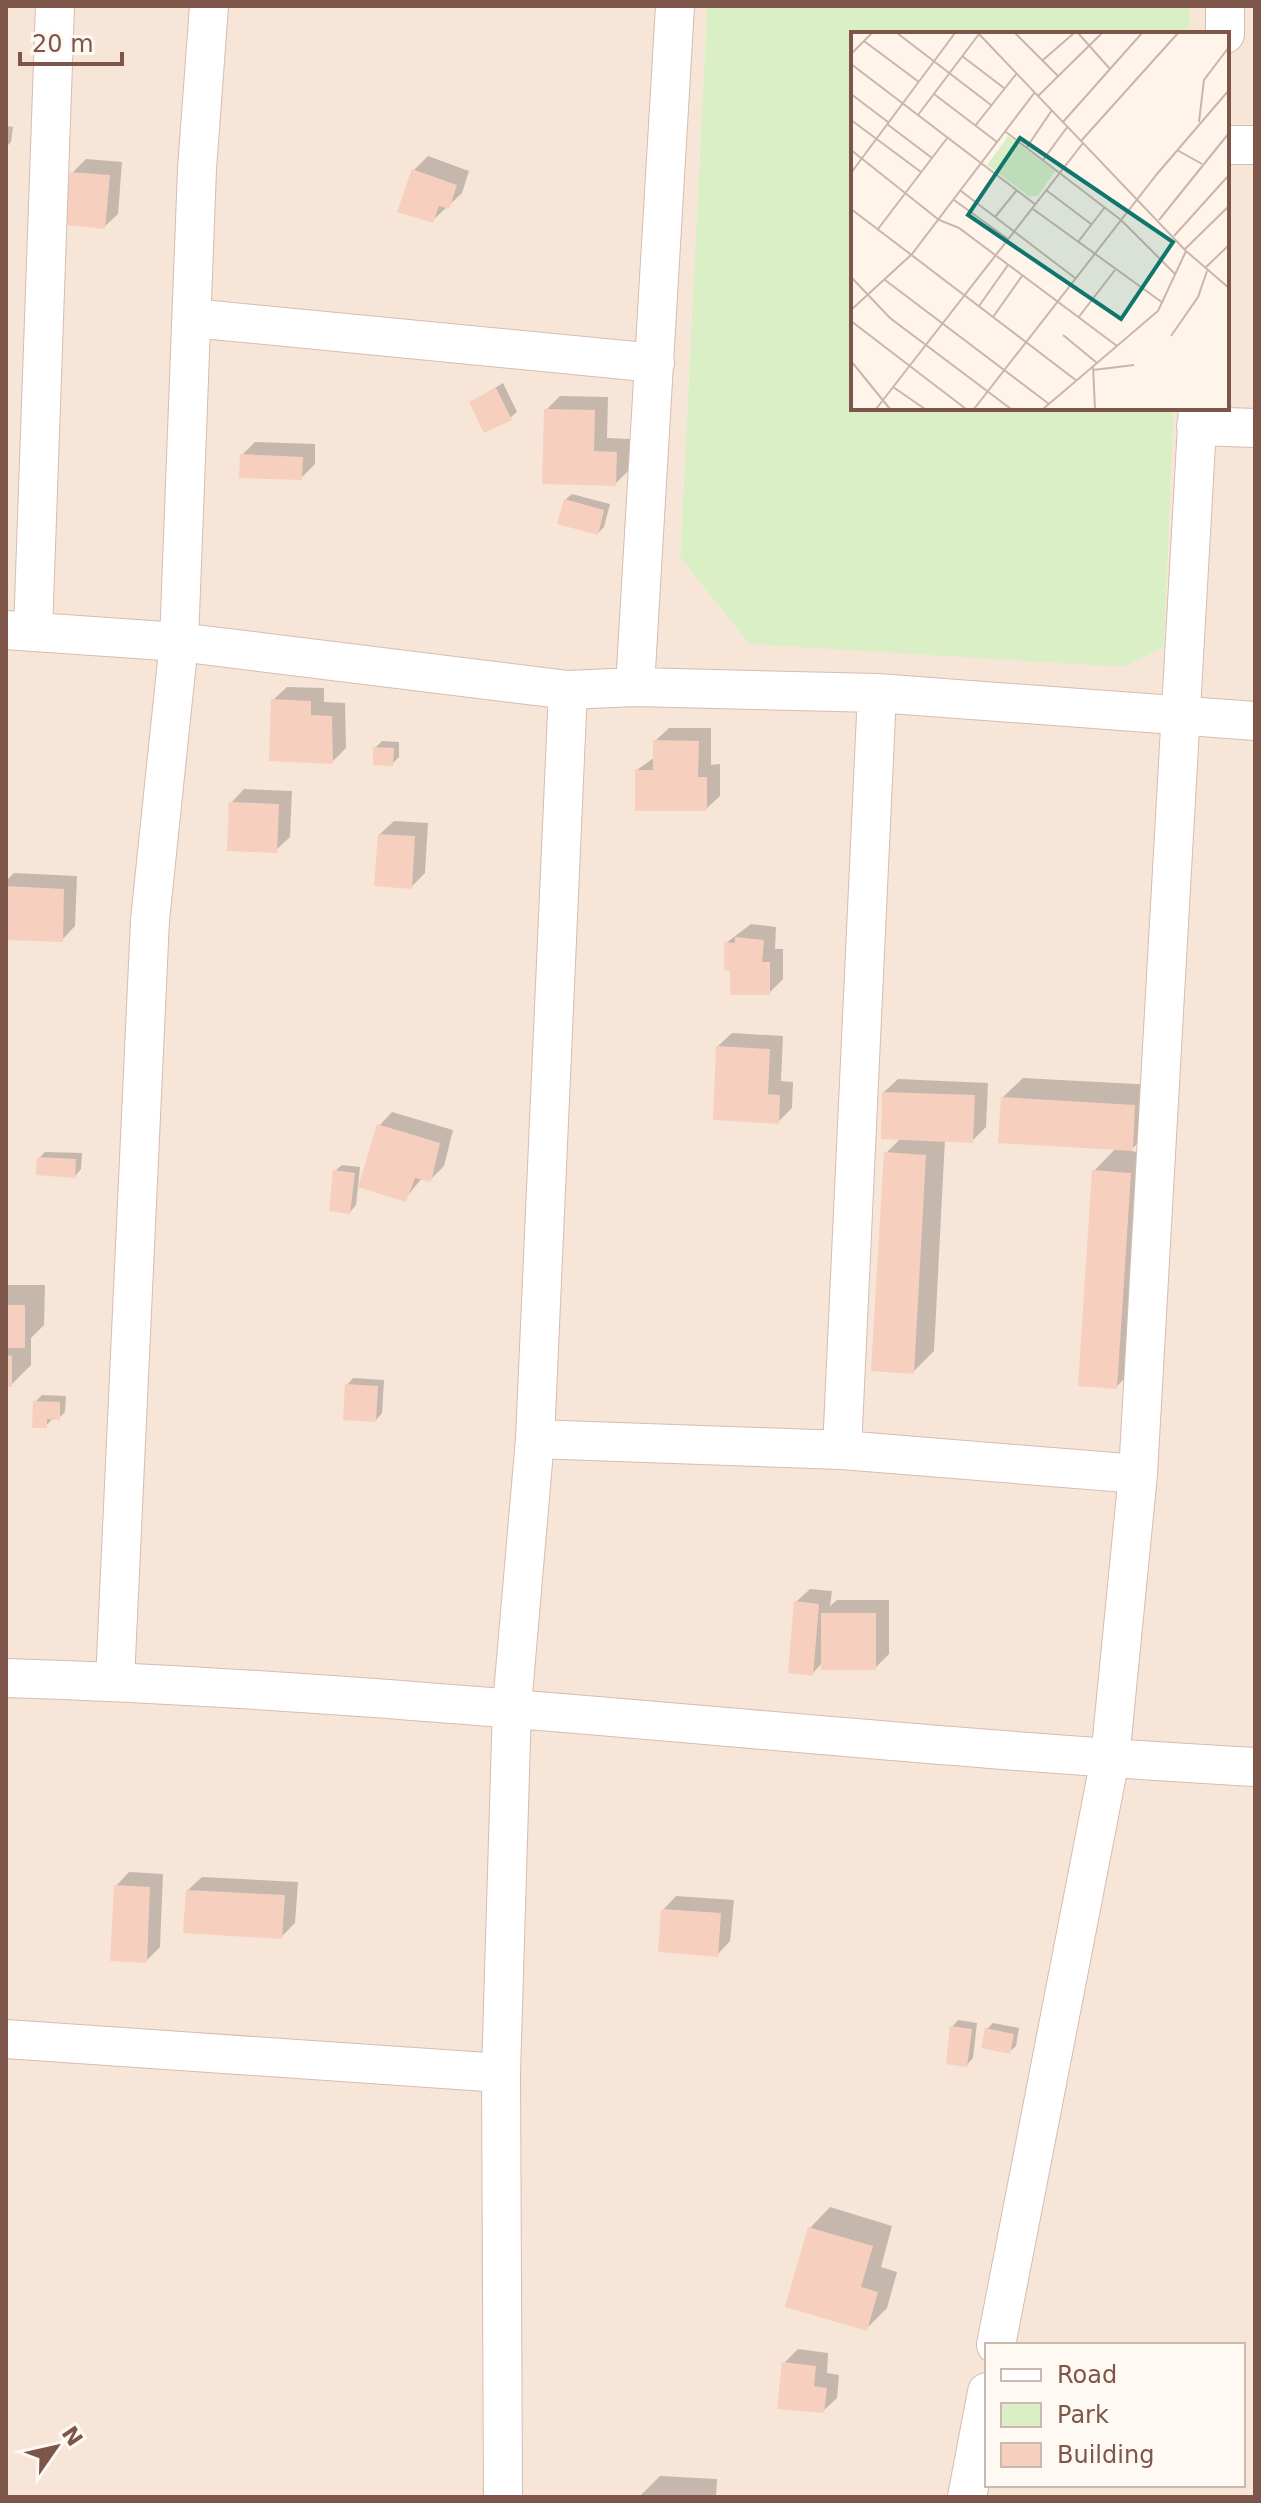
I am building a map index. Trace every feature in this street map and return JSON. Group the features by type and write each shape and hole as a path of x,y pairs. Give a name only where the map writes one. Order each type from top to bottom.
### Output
{"street":[{"path":"55,6 19,631 179,642 568,690 635,687 877,693 1255,721"},
{"path":"115,1681 150,920 179,642 209,6"},
{"path":"635,687 675,6"},
{"path":"1225,6 1225,32"},
{"path":"1229,145 1255,145"},
{"path":"192,318 655,363"},
{"path":"996,2343 1110,1759 1138,1474 1197,417 1255,428"},
{"path":"503,2497 501,2073 512,1706 535,1439 568,690"},
{"path":"842,1450 877,693"},
{"path":"535,1439 842,1450 1138,1474"},
{"path":"6,1678 115,1681 512,1706 1110,1759 1255,1767"},
{"path":"6,2039 501,2073"},
{"path":"967,2497 985,2402"}],"shaded area":[{"path":"6,6 707,6 680,557 1164,647 1174,410 1229,410 1229,32 1189,32 1190,6 1255,6 1255,2497 6,2497"}],"green space":[{"path":"707,6 1190,6 1189,32 851,32 851,410 1174,410 1164,647 1124,667 749,644 680,557"}],"building":[{"path":"412,169 457,185 449,209 439,206 433,223 397,212"},
{"path":"70,172 110,175 105,229 65,225"},
{"path":"496,388 512,420 484,433 469,402"},
{"path":"544,409 595,410 594,451 617,452 616,486 542,484"},
{"path":"240,454 303,457 302,480 239,478"},
{"path":"564,499 604,510 598,535 557,524"},
{"path":"271,699 311,701 311,715 332,716 333,764 269,761"},
{"path":"653,740 699,741 698,777 707,777 707,811 635,811 635,770 653,770"},
{"path":"373,747 394,748 393,766 373,765"},
{"path":"229,802 279,804 277,853 227,851"},
{"path":"378,834 415,836 412,889 374,886"},
{"path":"6,886 64,889 63,942 6,940"},
{"path":"735,937 764,940 762,962 770,962 770,995 730,995 730,971 724,970 724,942 735,943"},
{"path":"716,1046 770,1049 768,1094 780,1095 779,1124 713,1120"},
{"path":"882,1092 975,1095 973,1143 881,1139"},
{"path":"1001,1097 1135,1105 1133,1151 998,1143"},
{"path":"377,1124 440,1143 431,1182 415,1178 406,1202 358,1187"},
{"path":"884,1152 926,1155 914,1374 871,1371"},
{"path":"37,1157 76,1159 75,1178 36,1175"},
{"path":"333,1170 355,1173 350,1214 329,1211"},
{"path":"1092,1170 1131,1173 1117,1389 1078,1386"},
{"path":"6,1305 25,1305 25,1348 6,1348"},
{"path":"6,1355 12,1356 12,1387 6,1387"},
{"path":"345,1384 378,1386 376,1422 343,1420"},
{"path":"33,1401 60,1402 60,1420 47,1419 47,1428 32,1428"},
{"path":"794,1601 819,1604 813,1676 788,1673"},
{"path":"821,1613 876,1613 876,1670 821,1670"},
{"path":"114,1885 150,1887 147,1963 110,1961"},
{"path":"186,1890 285,1895 282,1939 183,1933"},
{"path":"661,1909 721,1913 718,1957 658,1952"},
{"path":"950,2026 972,2029 967,2067 946,2064"},
{"path":"985,2028 1014,2034 1010,2054 981,2048"},
{"path":"808,2227 873,2246 861,2287 878,2292 867,2331 785,2307"},
{"path":"782,2362 816,2366 814,2386 827,2388 824,2413 777,2409"}]}
